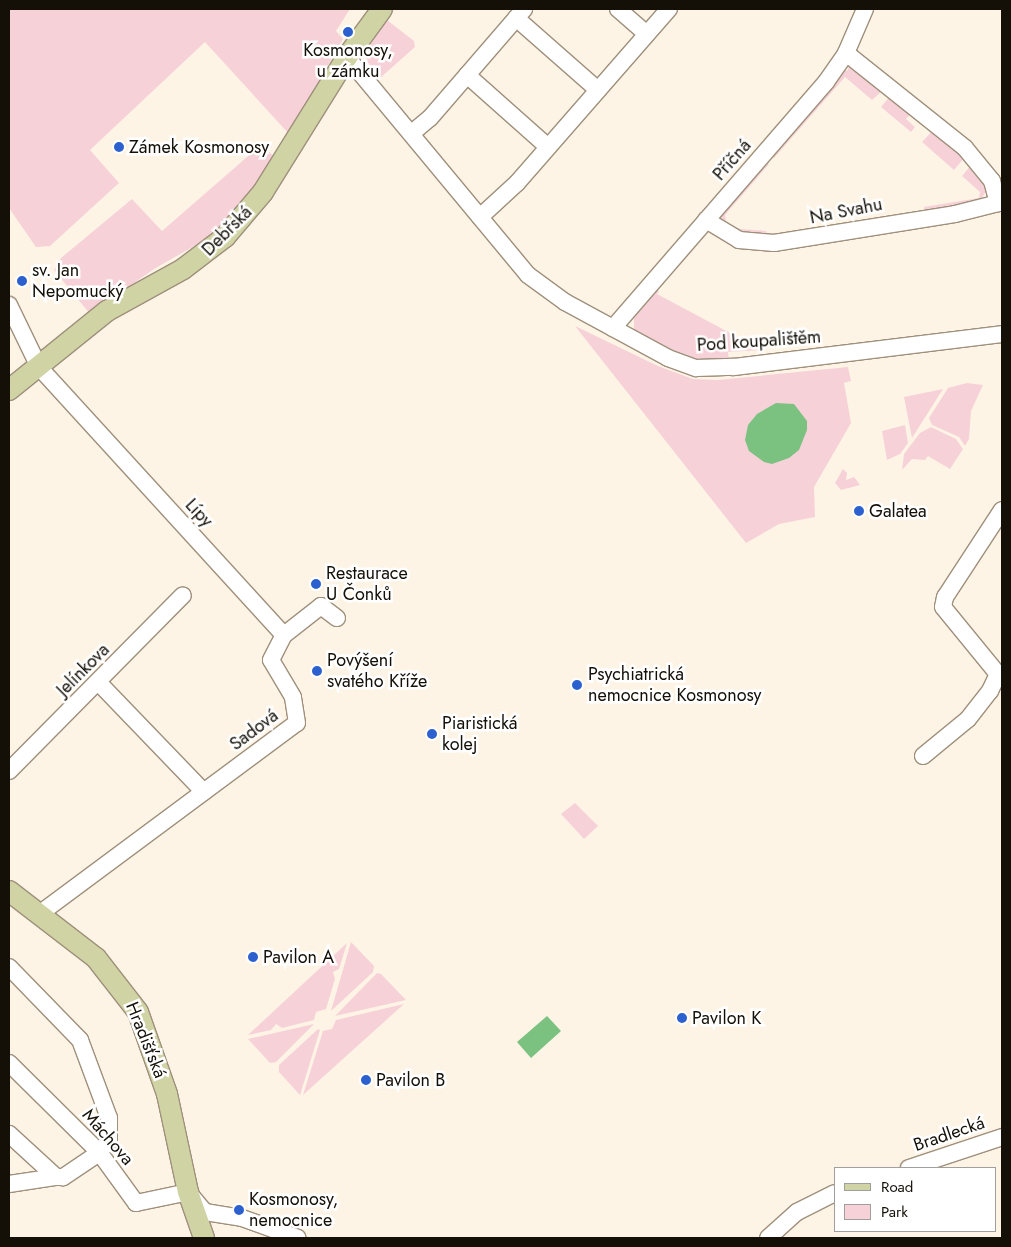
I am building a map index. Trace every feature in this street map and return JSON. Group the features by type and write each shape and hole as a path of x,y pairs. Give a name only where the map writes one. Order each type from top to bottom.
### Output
{"main road":[{"name":"Debřská","path":"9,390 107,311 183,269 225,237 263,192 347,57 382,9"},
{"name":"Hradišťská","path":"9,891 96,958 138,1012 167,1094 188,1192 204,1238"}],"street":[{"path":"618,9 647,34"},
{"path":"480,217 517,184 669,9"},
{"name":"Příčná","path":"613,328 826,82 846,53 866,9"},
{"path":"412,134 467,75 520,13 598,90"},
{"name":"Na Svahu","path":"706,220 739,240 774,243 955,214 1000,203 988,174 965,148 846,53"},
{"name":"Pod koupalištěm","path":"347,57 480,217 542,288 668,358 696,368 744,366 1002,334"},
{"path":"467,75 548,147"},
{"name":"Lípy","path":"9,305 39,367 284,635"},
{"path":"923,756 968,719 999,677 943,607 945,596 1002,510"},
{"name":"Jelínkova","path":"9,771 99,683 184,595"},
{"path":"284,635 321,606 337,618"},
{"name":"Sadová","path":"38,915 297,723 293,697 271,660 284,635"},
{"path":"99,683 204,792"},
{"path":"9,967 80,1040 109,1118 108,1141 99,1152 63,1177 9,1184"},
{"name":"Máchova","path":"9,1063 99,1152 136,1203 188,1192"},
{"path":"9,1134 56,1177"},
{"name":"Bradlecká","path":"913,1167 1002,1137"},
{"path":"188,1192 205,1212 242,1218 298,1238"},
{"path":"768,1238 797,1212 834,1194"}],"green space":[{"path":"9,9 350,9 336,31 343,39 289,134 205,42 90,150 119,183 50,246 36,247 9,208"},
{"path":"387,20 414,41 415,47 380,78 367,61 365,53"},
{"path":"850,65 876,82 873,86 881,92 872,100 845,77 774,158 772,154 843,69 847,71"},
{"path":"890,96 912,112 906,119 915,127 911,132 881,107"},
{"path":"935,128 965,157 954,170 922,142"},
{"path":"262,144 275,158 250,198 215,234 154,269 90,314 54,270 61,258 132,199 162,231"},
{"path":"766,162 769,164 725,215 726,222 740,229 766,231 769,238 739,235 722,222 720,213"},
{"path":"972,164 978,168 987,190 979,202 925,212 924,207 979,198 980,192 962,176"},
{"path":"653,291 659,291 657,294 762,350 728,352 729,360 700,361 674,354 634,329 634,313"},
{"path":"575,326 658,366 693,379 718,380 848,367 851,381 844,383 851,423 814,487 815,517 779,524 746,543"},
{"path":"967,383 983,385 971,411 969,439 965,446 959,437 932,425 929,418 948,388"},
{"path":"943,389 912,438 904,397"},
{"path":"905,425 908,443 900,454 887,460 882,431"},
{"path":"931,427 956,439 963,449 950,469 928,456 925,460 912,459 902,470 904,454 920,433"},
{"path":"843,469 847,473 846,480 854,477 860,485 841,490 835,483"},
{"path":"575,803 598,826 584,839 561,814"},
{"path":"351,942 374,966 373,972 331,1011"},
{"path":"347,943 339,969 333,972 335,979 326,1009 316,1012 314,1020 282,1028 276,1024 271,1030 248,1035"},
{"path":"377,973 381,974 406,1000 335,1016"},
{"path":"404,1004 303,1095 323,1031 332,1029 336,1020"},
{"path":"314,1024 276,1062 270,1063 248,1039"},
{"path":"318,1029 320,1030 300,1095 279,1072 279,1065"}],"shaded area":[{"path":"776,403 794,404 807,421 807,430 799,450 789,458 772,464 764,462 749,451 745,440 748,425 757,414"},
{"path":"547,1016 561,1031 531,1058 517,1042"}],"place":[{"name":"Kosmonosy, u zámku","path":"348,32"},
{"name":"Zámek Kosmonosy","path":"119,147"},
{"name":"sv. Jan Nepomucký","path":"22,281"},
{"name":"Galatea","path":"859,511"},
{"name":"Restaurace U Čonků","path":"316,584"},
{"name":"Povýšení svatého Kříže","path":"317,671"},
{"name":"Psychiatrická nemocnice Kosmonosy","path":"577,685"},
{"name":"Piaristická kolej","path":"432,734"},
{"name":"Pavilon A","path":"253,957"},
{"name":"Pavilon K","path":"682,1018"},
{"name":"Pavilon B","path":"366,1080"},
{"name":"Kosmonosy, nemocnice","path":"239,1210"}]}
